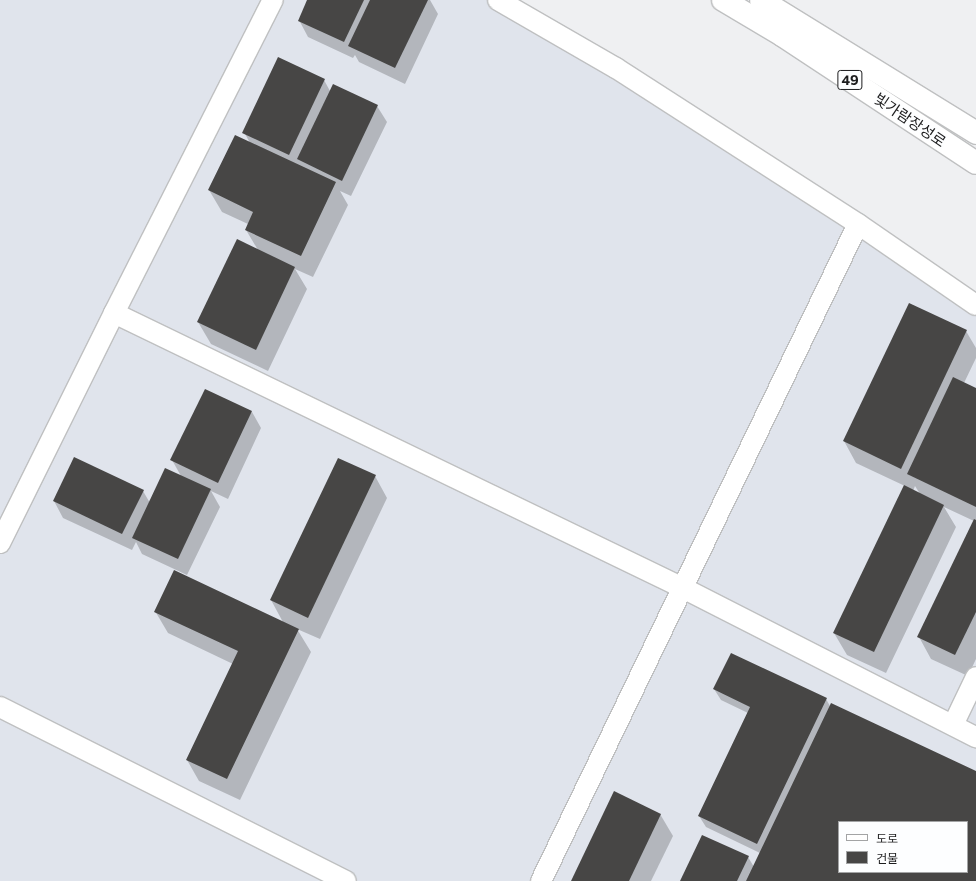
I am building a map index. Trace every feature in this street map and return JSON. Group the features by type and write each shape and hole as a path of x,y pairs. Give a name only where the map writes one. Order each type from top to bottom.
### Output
{"highway":[{"name":"빛가람장성로","path":"723,0 782,35 976,164"},
{"name":"빛가람장성로","path":"761,0 976,133"}],"street":[{"path":"0,543 114,313 273,0"},
{"path":"498,0 616,68 858,224 976,305"},
{"path":"541,881 858,224"},
{"path":"114,313 683,588 976,737"},
{"path":"953,725 976,676"},
{"path":"0,707 346,881"}],"shaded area":[{"path":"0,0 509,0 976,295 976,881 0,881"}],"building":[{"path":"307,0 364,0 344,42 298,21"},
{"path":"370,0 428,0 395,68 348,46"},
{"path":"278,57 325,79 289,155 242,133"},
{"path":"333,84 378,105 342,181 297,159"},
{"path":"235,135 336,182 301,256 245,230 253,212 208,190"},
{"path":"237,239 295,267 256,350 197,322"},
{"path":"909,303 967,330 901,469 843,441"},
{"path":"953,377 976,388 976,507 907,474"},
{"path":"205,389 252,411 218,483 170,460"},
{"path":"74,457 144,490 122,534 53,501"},
{"path":"338,458 376,475 308,618 270,600"},
{"path":"165,468 211,489 178,559 132,538"},
{"path":"904,485 944,505 874,652 833,633"},
{"path":"974,519 976,520 976,612 955,655 917,637"},
{"path":"174,570 299,629 227,779 186,760 238,651 154,612"},
{"path":"731,653 827,698 757,844 698,816 750,707 713,689"},
{"path":"831,703 976,771 976,881 746,881"},
{"path":"614,791 661,814 629,881 571,881"},
{"path":"702,835 749,856 737,881 680,881"}]}
